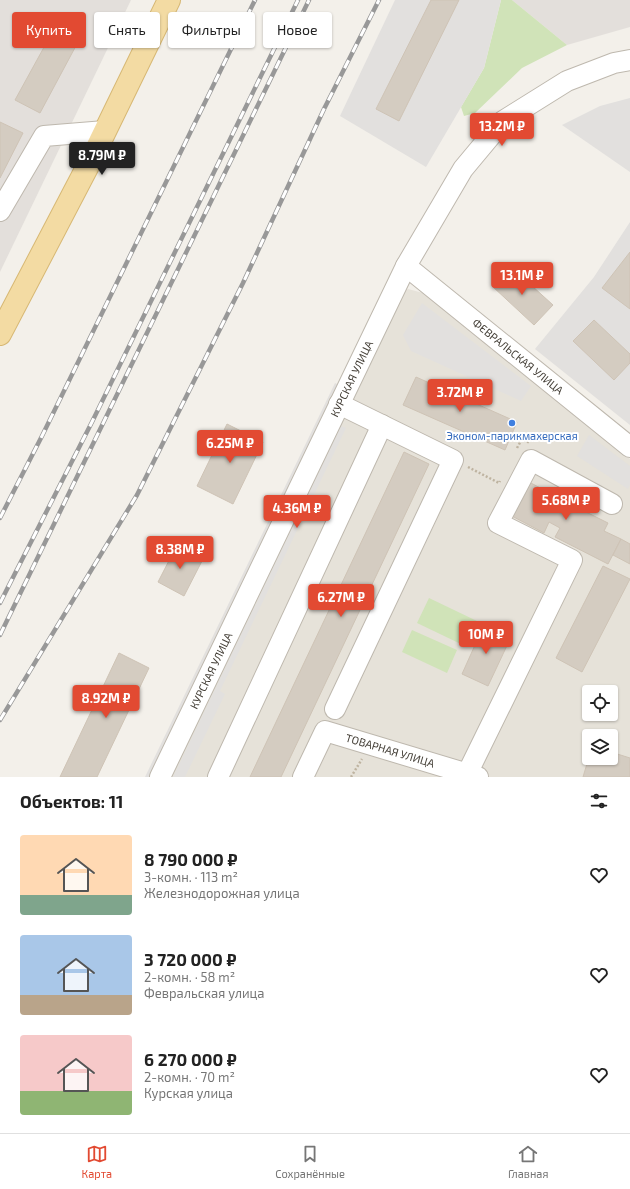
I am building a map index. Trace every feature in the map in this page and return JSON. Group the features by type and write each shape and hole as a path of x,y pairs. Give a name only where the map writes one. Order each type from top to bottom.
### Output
{"main road":[{"path":"0,334 105,130 169,0"}],"street":[{"name":"КУРСКАЯ УЛИЦА","path":"160,777 406,266 463,169 503,121 567,80 614,62 630,60"},
{"path":"0,211 44,136 105,130"},
{"name":"ФЕВРАЛЬСКАЯ УЛИЦА","path":"406,266 630,447"},
{"path":"335,709 453,460 340,404"},
{"path":"218,777 382,425"},
{"path":"472,775 572,560 498,523 531,460 612,504"},
{"name":"ТОВАРНАЯ УЛИЦА","path":"303,777 325,731 472,775"}],"shaded area":[{"path":"0,0 131,0 125,12 94,12 94,48 108,48 0,272"},
{"path":"395,0 501,0 484,68 426,167 340,116"},
{"path":"512,0 630,0 630,27 567,45"},
{"path":"630,98 630,172 562,125 600,106"},
{"path":"630,222 630,425 535,349 594,277"},
{"path":"408,289 423,293 630,459 630,777 168,777 399,295"},
{"path":"422,303 531,386 521,401 411,351 403,335"},
{"path":"335,383 341,386 151,777 145,777"},
{"path":"341,426 346,428 220,691 225,694 185,777 173,777"},
{"path":"589,435 630,466 630,485 628,489 577,456"}],"green space":[{"path":"501,0 512,0 567,45 522,68 475,113 464,116 461,107 484,68"},
{"path":"429,598 477,621 465,646 417,623"},
{"path":"412,630 457,650 447,673 402,652"}],"building":[{"path":"431,0 459,0 399,121 376,109"},
{"path":"44,48 75,48 40,113 15,100"},
{"path":"0,122 23,133 0,178"},
{"path":"630,252 630,309 602,288"},
{"path":"510,266 553,305 534,325 492,286"},
{"path":"594,320 630,354 630,363 614,380 573,341"},
{"path":"416,377 517,422 505,450 403,405"},
{"path":"227,424 263,442 233,504 197,486"},
{"path":"404,452 429,464 281,777 250,777"},
{"path":"527,481 569,503 575,491 592,500 586,512 608,523 604,531 621,539 608,564 555,537 560,528 549,522 544,533 510,515"},
{"path":"621,539 630,544 630,564 613,555"},
{"path":"177,545 203,559 184,596 158,582"},
{"path":"603,566 630,579 582,672 556,658"},
{"path":"484,625 511,637 488,686 462,674"},
{"path":"119,653 149,668 97,777 60,777"},
{"path":"618,754 630,758 630,777 583,777 587,765 618,765"}],"railway":[{"path":"0,518 42,436 255,0"},
{"path":"0,603 92,422 298,0"},
{"path":"0,635 309,0"},
{"path":"0,720 137,495 243,283 324,109 379,0"}],"place":[{"name":"Эконом-парикмахерская","path":"512,423"}]}
